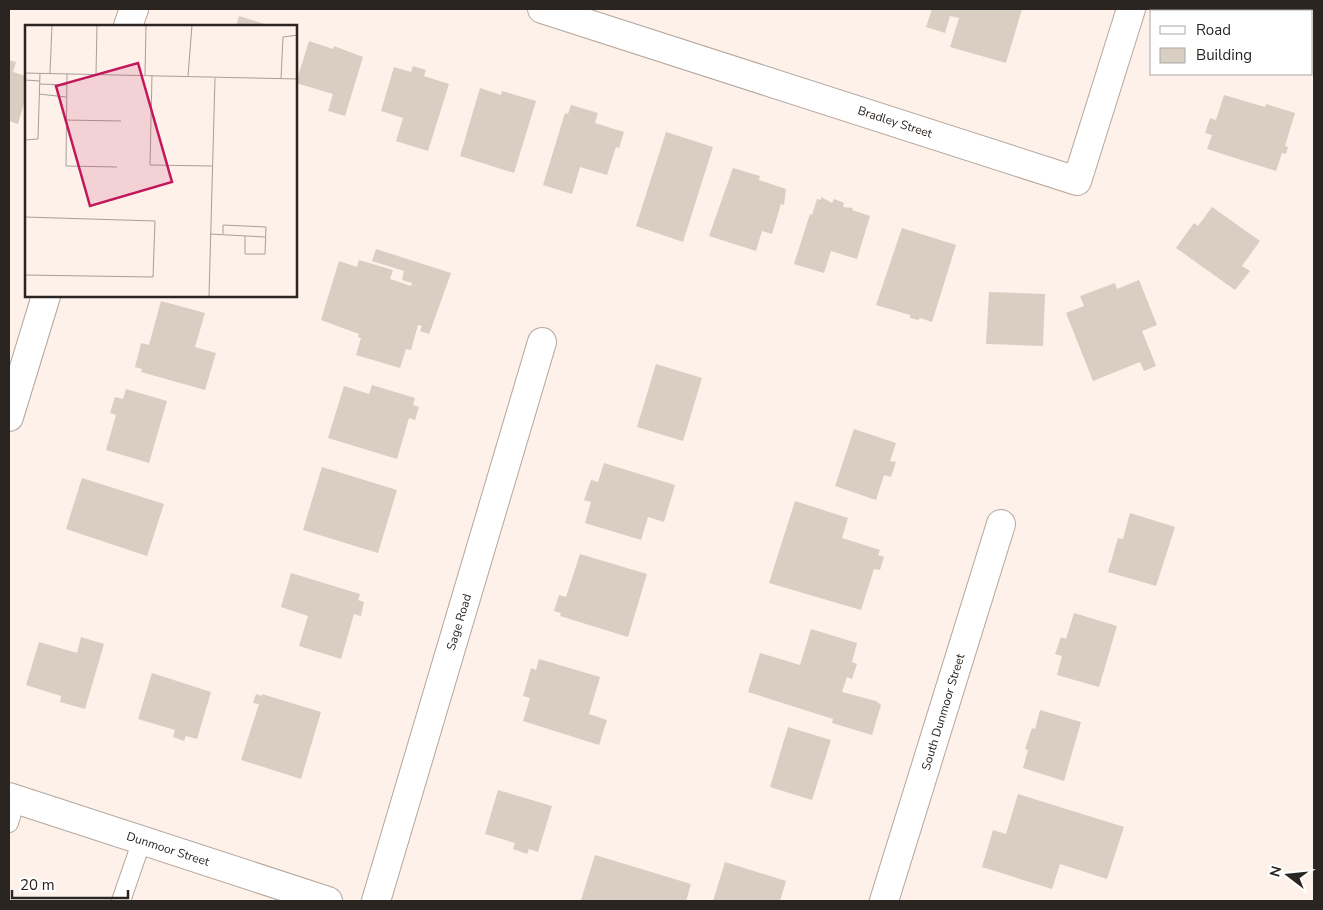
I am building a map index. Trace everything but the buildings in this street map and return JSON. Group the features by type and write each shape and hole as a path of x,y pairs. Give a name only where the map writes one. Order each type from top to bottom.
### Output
{"street":[{"path":"128,25 134,9"},
{"name":"Bradley Street","path":"542,9 1077,181 1131,9"},
{"path":"9,417 45,298"},
{"name":"Sage Road","path":"376,901 542,342"},
{"name":"South Dunmoor Street","path":"884,901 1001,524"},
{"name":"Dunmoor Street","path":"11,806 142,840 328,901"}],"lane":[{"path":"121,901 142,840"}]}
